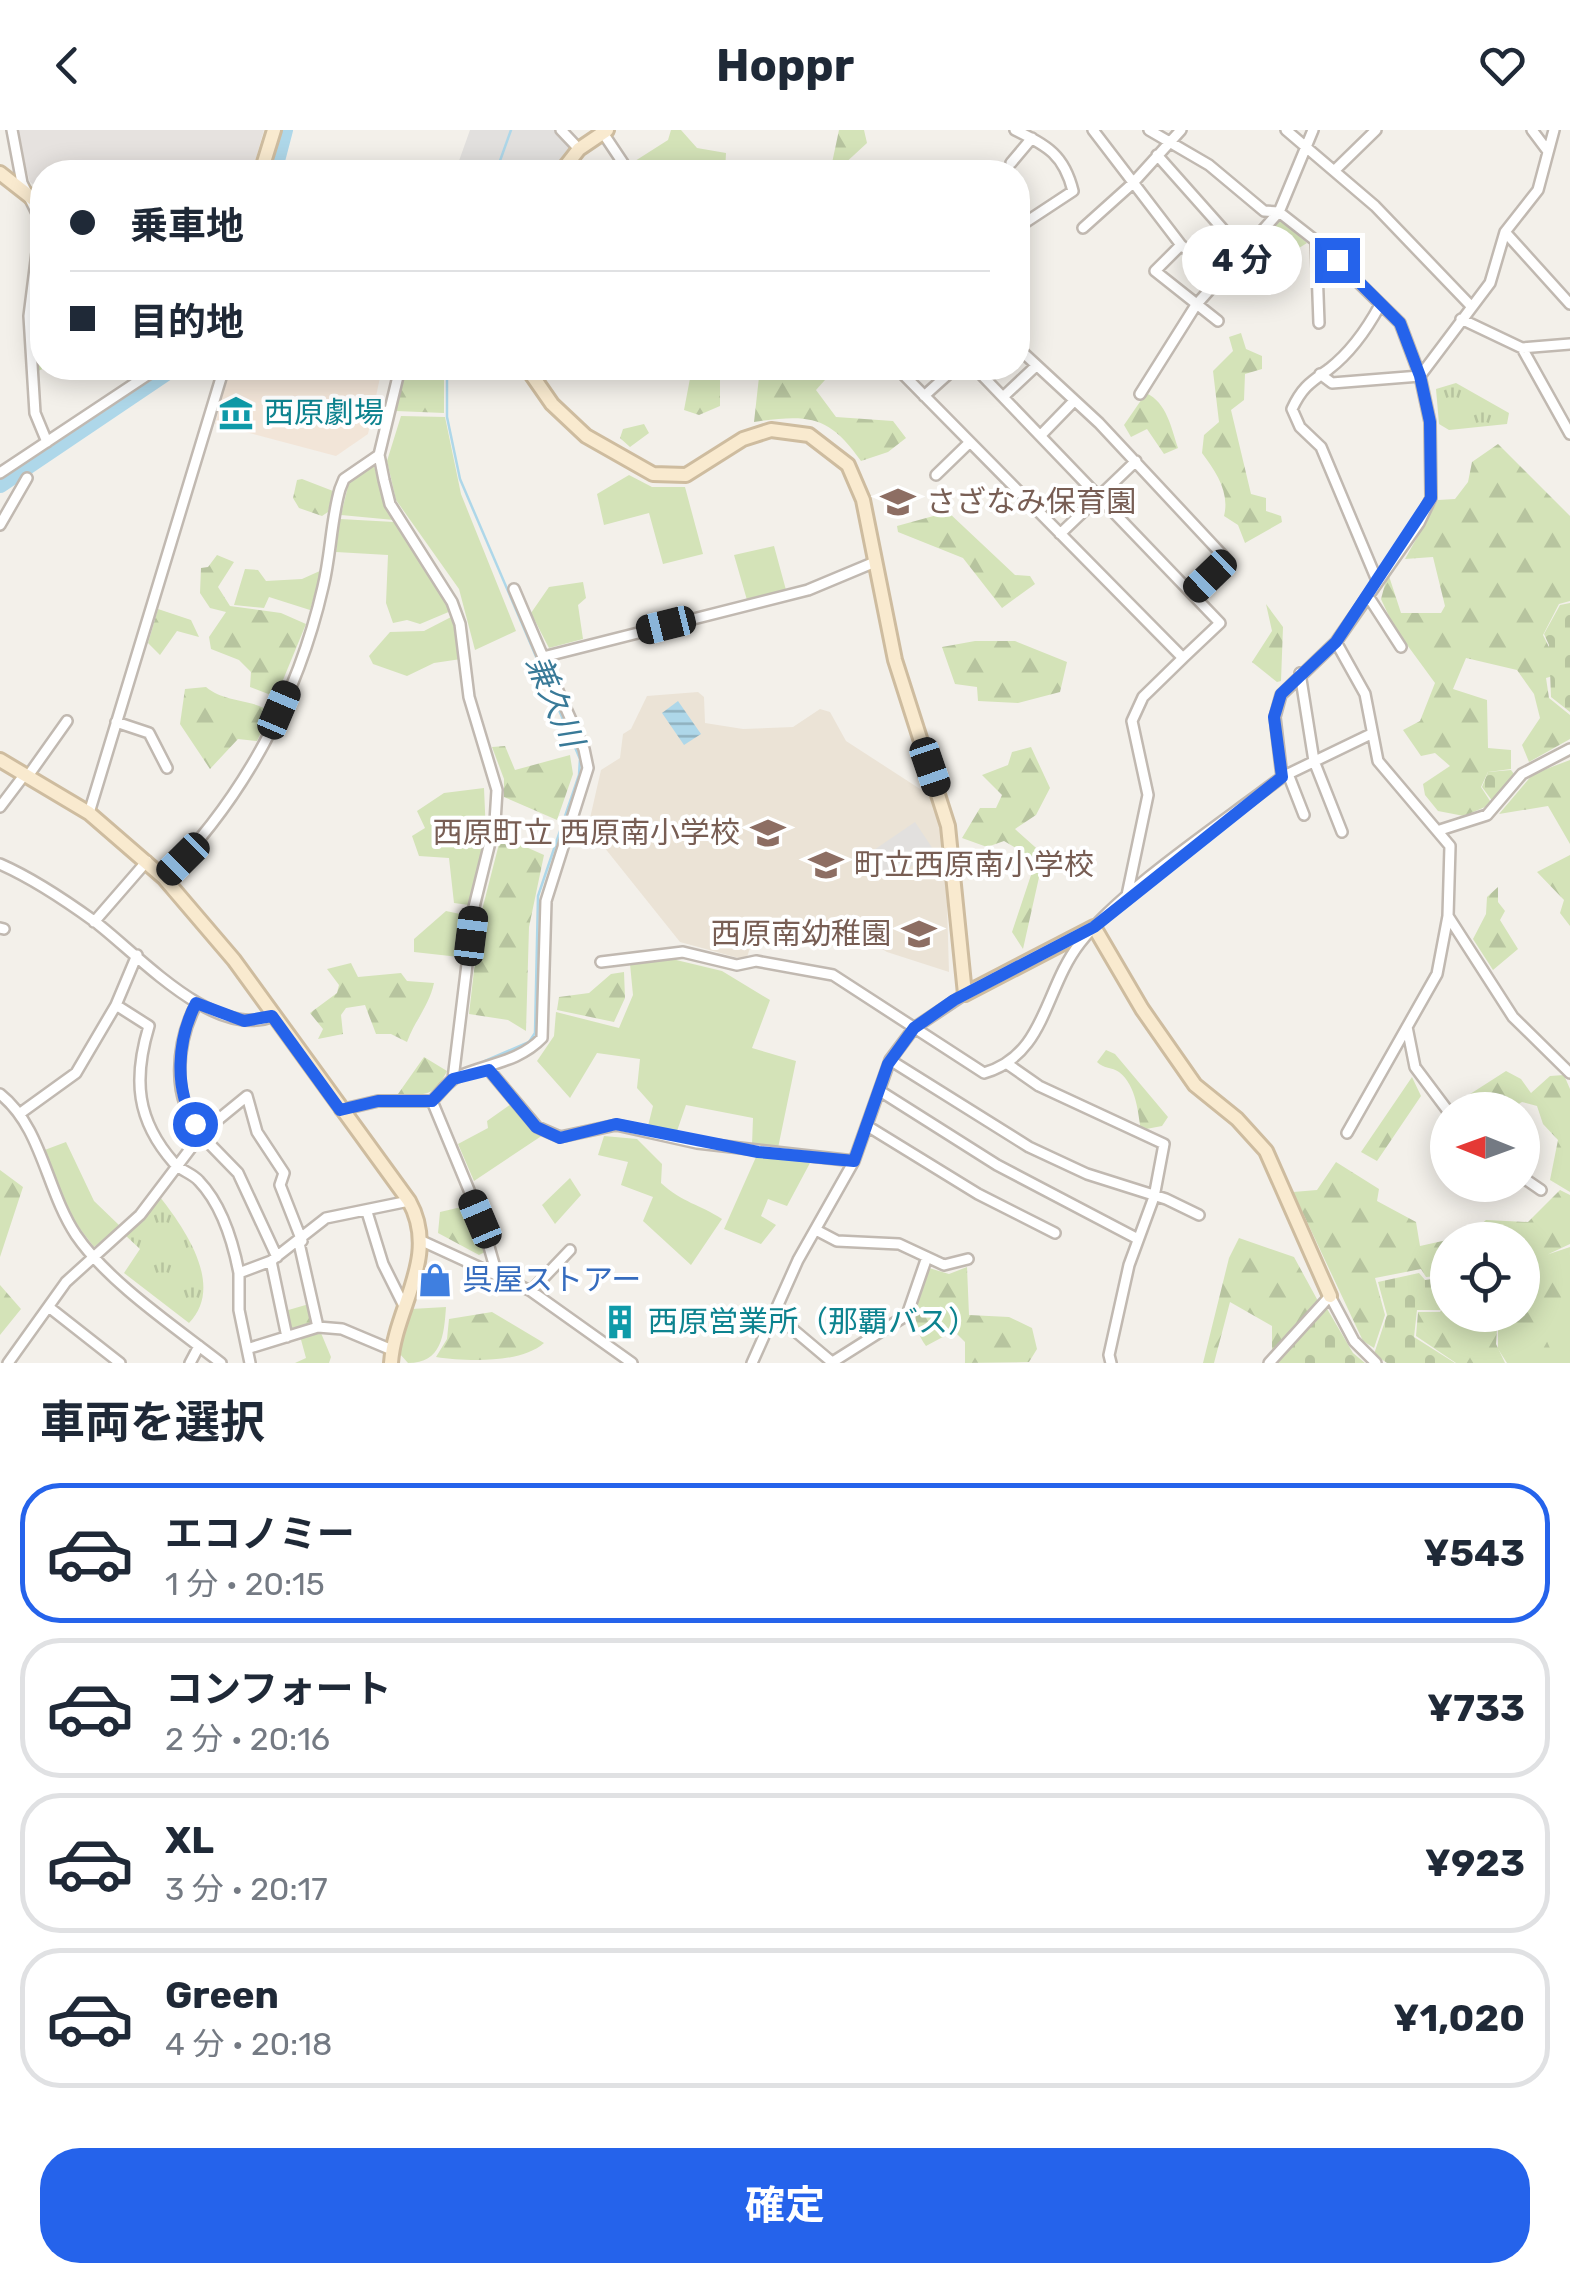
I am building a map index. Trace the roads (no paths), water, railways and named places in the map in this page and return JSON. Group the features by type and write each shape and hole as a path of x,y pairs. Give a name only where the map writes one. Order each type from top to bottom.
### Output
{"street":[{"path":"12,130 22,183 30,194"},
{"path":"265,160 274,130"},
{"path":"561,130 579,149"},
{"path":"1016,130 1056,152 1067,166 1073,191 1030,219"},
{"path":"1093,130 1180,245 1196,257"},
{"path":"1149,130 1209,165 1264,211 1279,212 1316,242 1400,323 1420,376 1432,439 1431,498 1419,523 1376,578 1336,642 1281,694 1274,717 1285,776 1304,815"},
{"path":"1083,228 1132,184 1181,130"},
{"path":"1286,130 1336,170 1420,250 1472,307"},
{"path":"1140,394 1196,306 1279,212 1313,130"},
{"path":"1336,170 1376,130"},
{"path":"1532,130 1547,150"},
{"path":"1320,374 1332,383 1420,376 1490,284 1505,232 1538,190 1554,130"},
{"path":"570,160 605,131 622,160"},
{"path":"1014,160 1032,138"},
{"path":"1157,155 1244,253"},
{"path":"0,173 30,198"},
{"path":"1505,232 1570,304"},
{"path":"1316,242 1319,323"},
{"path":"1180,245 1155,271 1218,321"},
{"path":"30,298 30,334"},
{"path":"1376,578 1321,447 1300,428 1292,408 1305,383 1363,334 1380,306"},
{"path":"1462,320 1522,348 1570,344"},
{"path":"1522,348 1570,434"},
{"path":"1030,360 1136,461 1227,560 1192,593"},
{"path":"1030,372 1036,366"},
{"path":"32,380 34,413 47,442"},
{"path":"0,473 140,380"},
{"path":"90,812 220,380"},
{"path":"397,380 379,454 390,504 452,602 460,624 469,697 497,790 495,822 474,907 453,1079"},
{"path":"535,380 552,404 586,436 629,463 664,477 693,472 760,432 794,430 839,455 857,481 895,660 948,826 965,994"},
{"path":"909,380 1183,658"},
{"path":"924,396 942,380"},
{"path":"987,380 1220,623 1143,697 1132,720 1148,796 1126,900"},
{"path":"1004,397 1022,380"},
{"path":"1041,436 1074,401"},
{"path":"936,475 970,443"},
{"path":"164,878 218,816 262,753 314,624 340,488 344,479 379,454"},
{"path":"1060,534 1136,461"},
{"path":"0,525 27,478"},
{"path":"543,657 808,590 875,562"},
{"path":"340,1110 378,1101 432,1101 453,1079 489,1070 533,1047 542,1038 546,901 588,768 584,749 514,589"},
{"path":"1368,596 1401,647"},
{"path":"1336,642 1365,694 1378,760 1450,846 1448,916 1437,974 1347,1134"},
{"path":"1300,673 1314,761 1342,832"},
{"path":"0,807 67,720"},
{"path":"116,722 149,733 167,768"},
{"path":"601,962 684,952 736,964 756,961 833,974 984,1073 1009,1065 1048,1009 1061,968 1094,927 1285,776 1372,734"},
{"path":"1440,830 1487,815 1522,774 1570,750"},
{"path":"0,760 90,812 164,878 234,960 409,1201 422,1241 392,1356 342,1329 318,1327 250,1348"},
{"path":"94,922 148,861"},
{"path":"0,864 94,922 196,1003 244,1021 272,1016"},
{"path":"1448,916 1513,1016 1570,1073"},
{"path":"752,1363 798,1260 854,1161 890,1060 914,1028 965,994 1094,927"},
{"path":"1094,927 1142,1009 1195,1085 1237,1119 1266,1152 1330,1296 1354,1341 1376,1363"},
{"path":"22,1112 76,1073 116,1005 137,955"},
{"path":"196,1003 186,1029 181,1087 186,1108 202,1133 238,1173 274,1259 287,1337"},
{"path":"116,1005 148,1026 138,1062 138,1100 156,1140 178,1168 198,1180 232,1239 240,1273 239,1310 250,1348 250,1363"},
{"path":"1407,1026 1416,1066 1435,1092"},
{"path":"890,1060 1030,1147 1087,1174 1200,1215"},
{"path":"1009,1065 1039,1086 1164,1144 1154,1197 1136,1238 1108,1356 1112,1363"},
{"path":"489,1070 536,1127 560,1138 616,1124 697,1143 854,1161"},
{"path":"880,1092 997,1166 1136,1238"},
{"path":"0,1094 22,1112 66,1217 94,1258 220,1363"},
{"path":"12,1362 66,1282 140,1214 202,1133 247,1096 257,1132 284,1173 280,1185 300,1242 318,1327"},
{"path":"432,1101 480,1219 496,1272"},
{"path":"869,1127 978,1194 1056,1233"},
{"path":"240,1273 274,1259 326,1218 409,1201"},
{"path":"367,1212 383,1264 404,1308"},
{"path":"816,1230 836,1240 899,1244 944,1265 968,1259"},
{"path":"422,1241 531,1291 632,1363"},
{"path":"531,1291 570,1250"},
{"path":"776,1315 832,1363 908,1314 927,1257"},
{"path":"1269,1363 1330,1296"},
{"path":"50,1308 120,1363"},
{"path":"190,1363 198,1346"}],"water":[{"path":"678,701 701,734 684,745 662,713"}],"waterway":[{"path":"276,160 284,130"},
{"name":"兼久川","path":"500,160 511,130"},
{"path":"0,484 154,380"},
{"name":"兼久川","path":"447,380 447,417 460,479 580,759 579,775 538,896 535,1033 529,1042 485,1061"}],"place":[{"name":"西原劇場","path":"236,413"},
{"name":"さざなみ保育園","path":"898,502"},
{"name":"西原町立 西原南小学校","path":"768,833"},
{"name":"町立西原南小学校","path":"826,865"},
{"name":"西原南幼稚園","path":"919,934"},
{"name":"呉屋ストアー","path":"435,1280"},
{"name":"西原営業所（那覇バス）","path":"620,1322"}]}
